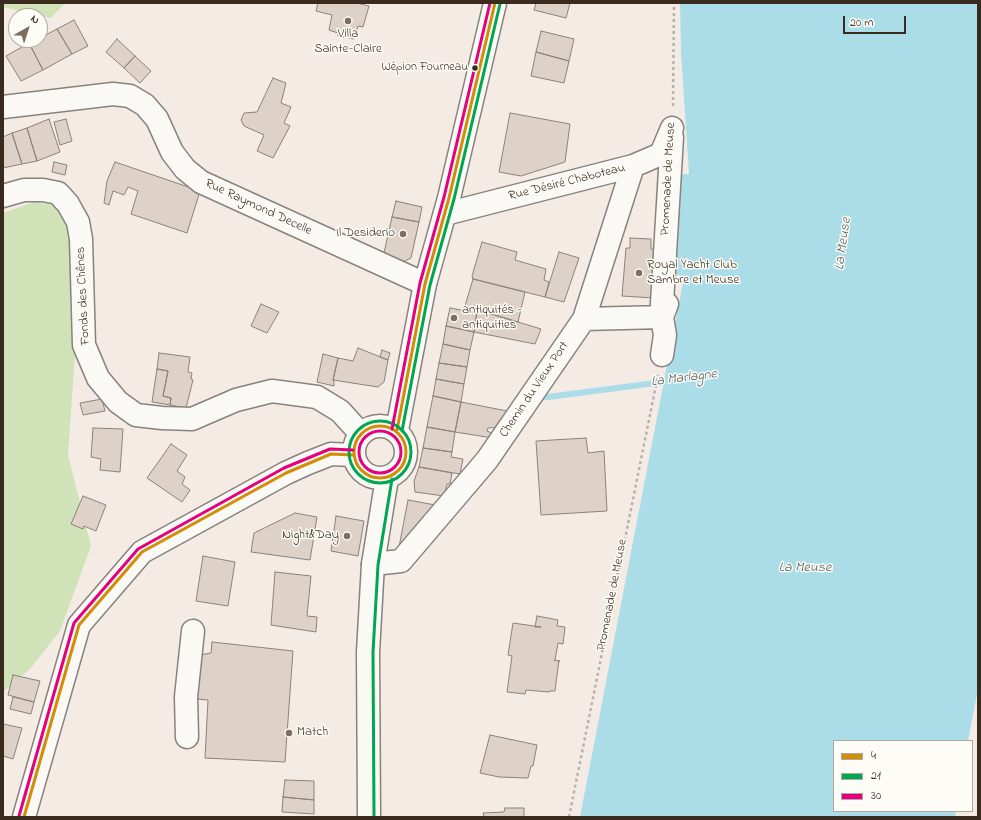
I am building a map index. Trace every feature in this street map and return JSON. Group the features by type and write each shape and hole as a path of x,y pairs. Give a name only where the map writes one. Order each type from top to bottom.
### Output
{"street":[{"path":"397,430 425,284 445,214 495,3"},
{"name":"Rue Raymond Decelle","path":"3,107 113,94 130,96 145,105 157,119 172,152 185,169 201,182 425,284"},
{"path":"672,128 676,130 682,174"},
{"name":"Rue Désiré Chaboteau","path":"445,214 633,166 660,154 672,128"},
{"name":"Promenade de Meuse","path":"660,364 665,335 662,317 672,128"},
{"name":"Chemin du Vieux Port","path":"373,564 401,561 487,460 584,319 633,166"},
{"name":"Fonds des Chênes","path":"3,196 24,190 44,190 58,193 68,204 78,222 81,239 84,345 98,378 118,402 136,415 192,419 236,400 272,391 317,397 340,411 360,433"},
{"path":"584,319 662,317 679,275"},
{"path":"384,425 397,430 406,442 407,458 400,471 386,478 371,477 359,469 353,455 354,443 360,433 371,426 384,425"},
{"path":"24,817 79,625 142,552 308,463 331,454 353,455"},
{"path":"369,817 368,652 373,564 386,478"},
{"path":"187,738 186,697 193,631"}],"path":[{"name":"Promenade de Meuse","path":"672,128 674,3"},
{"name":"Promenade de Meuse","path":"569,817 660,364"}],"green space":[{"path":"3,3 65,3 51,18 48,17 48,8 3,7"},
{"path":"34,202 53,205 69,225 77,252 75,354 68,455 91,546 60,631 30,669 3,692 3,213"}],"water":[{"name":"La Meuse","path":"680,3 978,3 978,689 968,740 833,740 833,812 956,812 955,817 580,817 684,277 672,273 676,174 689,174 681,53"}],"building":[{"name":"Villa Sainte-Claire","path":"318,3 357,3 369,6 363,27 358,26 354,39 338,36 338,33 329,30 332,15 316,11"},
{"path":"536,3 570,3 566,18 534,10"},
{"path":"74,20 88,46 72,54 57,29"},
{"path":"57,29 72,54 43,70 32,48 48,48 48,34"},
{"path":"541,31 574,39 569,61 536,52"},
{"path":"117,39 135,56 124,68 106,52"},
{"path":"20,48 32,48 43,70 21,81 6,56"},
{"path":"536,52 569,61 564,83 531,76"},
{"path":"135,56 151,71 140,83 124,68"},
{"path":"273,78 286,83 281,103 291,107 284,123 290,126 273,158 257,151 264,135 244,126 241,120 244,113 257,112"},
{"path":"510,113 570,124 565,162 521,176 499,172"},
{"path":"49,119 60,152 37,161 27,128"},
{"path":"66,119 72,141 60,145 54,122"},
{"path":"27,128 37,161 22,164 12,133"},
{"path":"12,133 22,164 3,168 3,137"},
{"path":"54,162 67,165 65,175 52,172"},
{"path":"115,162 200,191 187,233 131,214 138,191 128,187 124,195 113,191 109,205 104,203 107,181"},
{"path":"396,201 422,207 419,222 392,217"},
{"path":"392,217 419,222 411,258 403,262 384,253"},
{"name":"Royal Yacht Club Sambre et Meuse","path":"630,238 651,239 651,249 656,250 654,298 622,296 626,248 630,248"},
{"path":"482,242 517,252 515,260 546,269 544,280 549,282 545,297 473,279 472,276"},
{"path":"559,252 579,258 564,302 545,297"},
{"path":"473,279 525,292 518,322 465,306"},
{"path":"261,304 279,312 267,333 251,326"},
{"path":"450,308 477,313 474,332 446,326"},
{"path":"477,310 541,329 535,344 474,332"},
{"path":"446,326 474,332 470,350 443,344"},
{"path":"443,344 470,350 467,367 439,363"},
{"path":"358,348 388,360 384,382 378,387 333,380 338,358 353,361"},
{"path":"382,350 390,353 388,360 380,357"},
{"path":"159,353 190,357 188,372 192,373 191,379 193,380 186,408 170,405 171,398 163,396 168,371 157,369"},
{"path":"323,354 338,358 333,380 334,386 317,382"},
{"path":"439,363 467,367 464,384 436,379"},
{"path":"157,369 168,371 163,396 171,398 170,405 152,402"},
{"path":"436,379 464,384 461,402 433,396"},
{"path":"433,396 461,402 455,432 427,427"},
{"path":"102,399 105,411 83,415 80,403"},
{"path":"461,402 512,412 502,427 488,428 487,431 494,434 493,438 455,432"},
{"path":"427,427 455,432 452,452 423,448"},
{"path":"93,428 123,429 120,472 100,470 101,459 91,457"},
{"path":"586,438 588,453 604,451 607,511 541,515 536,441"},
{"path":"171,444 187,455 177,471 185,477 182,484 190,490 182,502 147,478"},
{"path":"423,448 452,452 451,457 463,459 460,474 419,467"},
{"path":"419,467 452,473 450,484 447,484 444,496 415,492 414,481"},
{"path":"83,496 106,505 96,531 84,526 83,529 71,524"},
{"path":"408,500 441,506 399,547"},
{"path":"295,513 317,517 310,560 251,552 254,533"},
{"name":"Night&Day","path":"336,516 364,521 358,556 331,551"},
{"path":"203,556 235,562 228,606 196,601"},
{"path":"275,572 311,576 307,616 317,617 316,632 271,625"},
{"path":"537,616 558,620 557,626 565,627 563,644 558,643 554,660 559,661 555,691 549,692 526,690 525,694 507,692 512,656 508,655 513,623 535,626"},
{"path":"212,642 293,651 285,762 205,758 208,700 197,699 200,655 211,653"},
{"path":"13,675 40,681 34,702 8,695"},
{"path":"13,697 34,702 31,714 10,709"},
{"path":"3,724 22,728 13,759 3,756"},
{"path":"490,735 537,745 533,766 531,766 528,778 499,777 480,773"},
{"path":"285,780 314,781 314,800 283,797"},
{"path":"283,797 314,800 314,814 282,812"},
{"path":"505,808 524,808 524,817 484,817 483,813 504,812"}],"waterway":[{"name":"La Marlagne","path":"540,398 671,381"}],"transit line":[{"name":"30","path":"392,429 420,283 444,197 490,3"},
{"name":"4","path":"397,430 425,284 449,198 495,3"},
{"name":"21","path":"402,431 430,285 454,199 500,4"},
{"name":"21","path":"374,421 386,421 402,430 409,440 411,452 409,464 402,474 386,483 374,483 363,478 354,469 349,458 349,446 354,435 363,426 374,421"},
{"name":"4","path":"375,426 385,426 399,433 406,447 406,452 406,457 399,471 385,478 375,478 365,474 358,467 354,457 354,447 358,437 365,430 375,426"},
{"name":"30","path":"376,431 384,431 392,434 398,440 401,452 398,464 392,470 384,473 376,473 368,470 362,464 359,456 359,448 362,440 368,434 376,431"},
{"name":"30","path":"19,816 74,623 138,549 284,468 330,449 353,450"},
{"name":"4","path":"24,817 79,625 142,552 286,473 331,454 353,455"},
{"name":"21","path":"374,817 373,652 378,565 392,479"}],"place":[{"name":"Villa Sainte-Claire","path":"348,21"},
{"name":"Wépion Fourneau","path":"475,68"},
{"name":"Il Desiderio","path":"403,234"},
{"name":"Royal Yacht Club Sambre et Meuse","path":"639,273"},
{"name":"antiquités - antiquities","path":"454,318"},
{"name":"Night&Day","path":"347,536"},
{"name":"Match","path":"289,733"}]}
